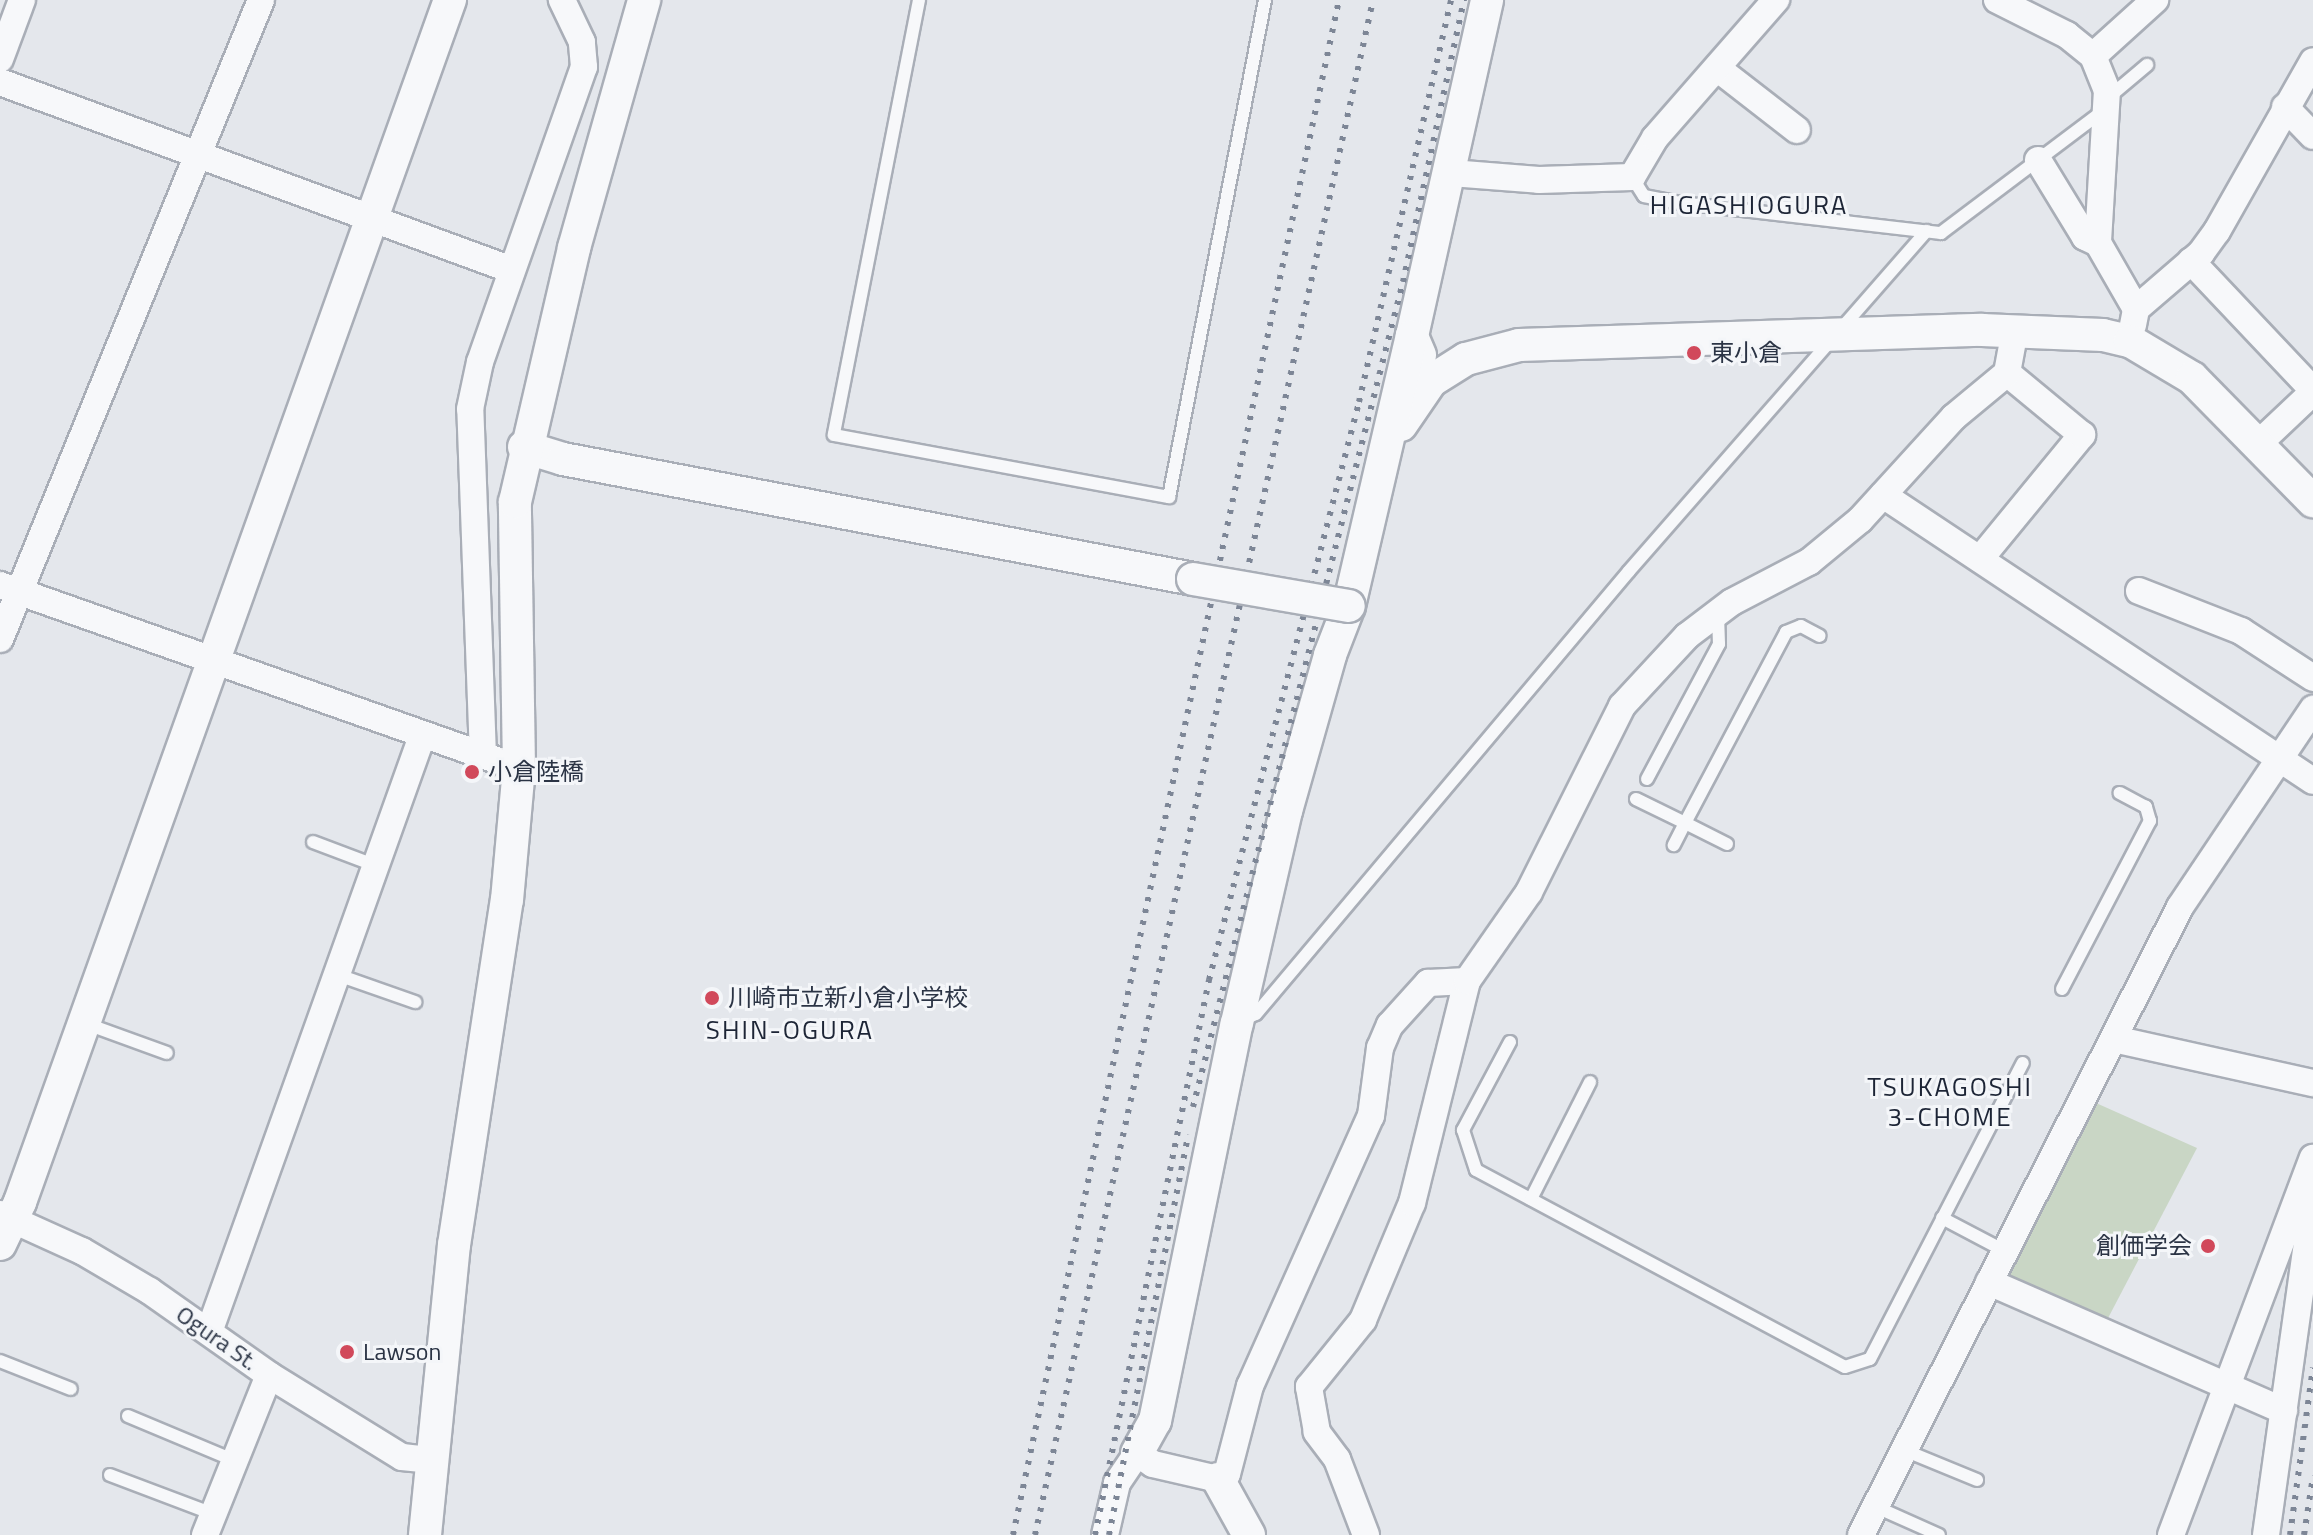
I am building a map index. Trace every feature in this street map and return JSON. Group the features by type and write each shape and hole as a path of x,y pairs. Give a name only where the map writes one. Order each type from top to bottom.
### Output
{"street":[{"path":"0,59 22,0"},
{"path":"0,639 10,589 197,157 261,0"},
{"path":"4,1225 84,1023 450,0"},
{"path":"483,756 470,409 480,362 584,67 582,42 562,0"},
{"path":"1105,1535 1117,1483 1155,1421 1237,1023 1286,811 1330,655 1349,606 1387,458 1487,0"},
{"path":"1451,173 1539,180 1632,177 1655,138 1776,0"},
{"path":"1997,0 2067,35 2093,56 2106,104 2098,243 2136,309"},
{"path":"2093,56 2155,0"},
{"path":"425,1535 454,1245 507,900 519,768 515,502 524,447 638,3"},
{"path":"2130,341 2136,309 2191,261 2217,231 2313,61"},
{"path":"1717,68 1797,130"},
{"path":"0,82 197,157 512,270"},
{"path":"2285,107 2313,136"},
{"path":"2038,160 2085,237 2098,243"},
{"path":"2191,261 2313,391 2257,445"},
{"path":"1387,458 1408,410 1431,381 1466,359 1519,345 2015,330 2130,341 2192,378 2313,501"},
{"path":"1366,1535 1337,1459 1317,1432 1309,1387 1363,1320 1412,1203 1467,981 1529,892 1622,706 1663,658 1718,612 1809,562 1883,495 1954,417 2007,373 2015,330"},
{"path":"1412,336 1431,381"},
{"path":"1980,559 2082,435 2007,373"},
{"path":"524,447 563,459 1349,606"},
{"path":"1883,495 2313,781"},
{"path":"10,589 519,768"},
{"path":"2139,591 2241,631 2313,678"},
{"path":"1861,1535 1901,1449 2180,907 2313,709"},
{"path":"209,1332 422,736"},
{"path":"1137,1453 1153,1464 1218,1479 1227,1474 1250,1386 1371,1116 1380,1048 1390,1025 1428,983 1467,981"},
{"path":"2114,1039 2313,1083"},
{"path":"2171,1535 2226,1386 2312,1171"},
{"path":"2266,1535 2313,1200"},
{"name":"Ogura St.","path":"4,1225 82,1251 209,1332 269,1375 402,1457 432,1460"},
{"path":"1989,1282 2114,1344 2284,1411"},
{"path":"209,1524 269,1375"},
{"path":"1218,1479 1249,1535"}],"lane":[{"path":"919,0 834,435 1169,497 1265,0"},
{"path":"1632,177 1644,196 1681,203 1941,233 2038,160 2106,104 2147,65"},
{"path":"1237,1023 1256,1014 1833,335 1927,231"},
{"path":"1647,779 1719,644 1718,612"},
{"path":"1674,845 1786,632 1801,626 1820,636"},
{"path":"2062,989 2150,821 2146,807 2120,793"},
{"path":"1636,799 1727,844"},
{"path":"313,842 377,866"},
{"path":"338,975 415,1002"},
{"path":"84,1023 167,1053"},
{"path":"1510,1042 1463,1130 1476,1170 1845,1367 1870,1359 2023,1063"},
{"path":"1531,1199 1590,1082"},
{"path":"1942,1218 2003,1250"},
{"path":"0,1361 71,1389"},
{"path":"128,1416 233,1460"},
{"path":"1901,1449 1977,1480"},
{"path":"110,1475 209,1524"},
{"path":"1874,1506 1939,1535"}],"green space":[{"path":"2096,1103 2197,1148 2106,1322 2012,1284 2008,1271"}],"railway":[{"path":"1013,1535 1339,0"},
{"path":"1035,1535 1373,0"},
{"path":"1095,1535 1209,980 1359,402 1451,0"},
{"path":"1193,1107 1403,282 1464,0"},
{"path":"1109,1535 1188,1135"},
{"path":"2290,1535 2313,1368"},
{"path":"2304,1535 2313,1476"}],"place":[{"name":"東小倉","path":"1694,353"},
{"name":"小倉陸橋","path":"472,772"},
{"name":"川崎市立新小倉小学校","path":"712,998"},
{"name":"創価学会","path":"2208,1246"},
{"name":"Lawson","path":"347,1352"}],"district":[{"name":"HIGASHIOGURA","path":"1749,205"},
{"name":"SHIN-OGURA","path":"790,1030"},
{"name":"TSUKAGOSHI 3-CHOME","path":"1950,1102"}]}
